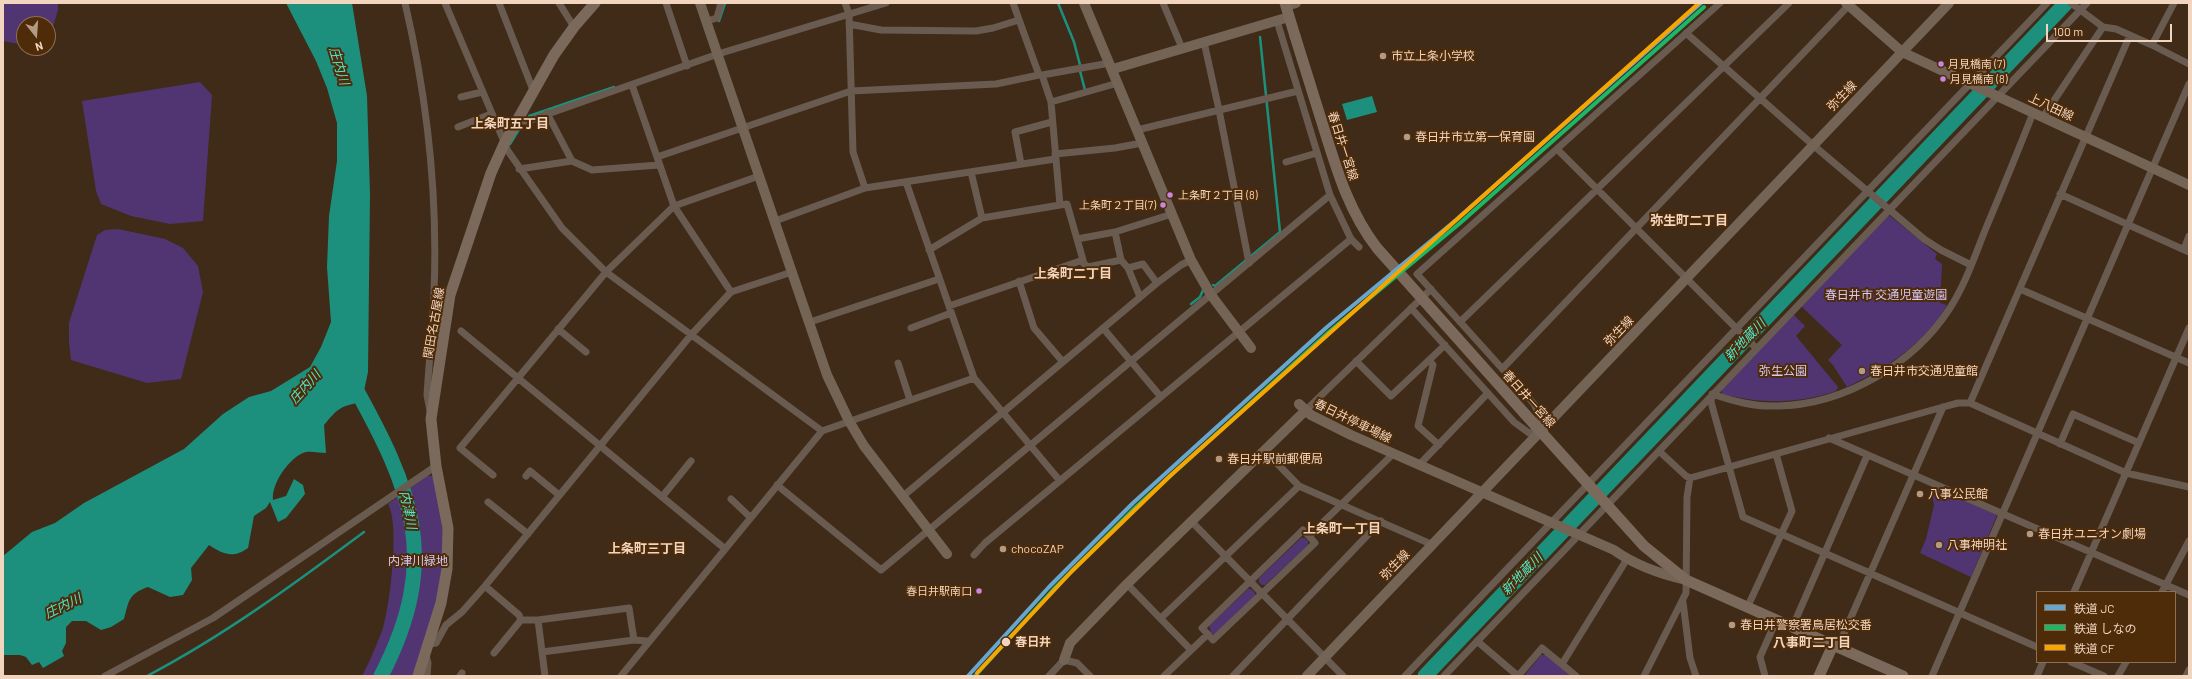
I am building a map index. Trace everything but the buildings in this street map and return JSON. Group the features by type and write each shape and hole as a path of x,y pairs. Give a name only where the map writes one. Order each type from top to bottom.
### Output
{"main road":[{"name":"関田名古屋線","path":"418,676 428,650 441,603 448,552 448,528 436,466 431,419 450,295 491,173 505,142 518,121 533,90 574,27 594,3"},
{"name":"春日井一宮線","path":"1289,4 1289,18 1339,177 1349,205 1361,227 1377,248 1605,504 1644,546 1686,580 1903,676"},
{"path":"1819,676 1835,646"}],"street":[{"path":"405,3 416,51 426,114 434,210 434,291 427,395 431,419"},
{"path":"445,3 508,151 519,169 562,228 606,272 822,431"},
{"path":"499,3 533,90"},
{"path":"559,3 574,27"},
{"path":"666,3 687,66"},
{"path":"700,3 828,375 849,421 864,446 947,554"},
{"path":"707,21 717,18 721,3"},
{"path":"845,3 849,14 853,152 865,188"},
{"path":"518,121 528,121 547,113 632,86 718,54 886,3"},
{"path":"1013,3 1051,102 1060,205"},
{"path":"1084,3 1191,260 1211,295 1251,348"},
{"path":"1163,3 1182,48"},
{"path":"1411,308 1514,422 1529,433 1540,432 1541,419 1534,404 1417,274 1720,3"},
{"path":"1460,322 1598,190 1789,3"},
{"name":"弥生線","path":"1307,676 1949,3"},
{"path":"1405,676 1554,524 1869,192 1973,85 2047,3"},
{"path":"1444,676 1605,504 1659,451 1755,346 1996,96 2076,7 2087,3"},
{"path":"2152,45 2174,3"},
{"path":"1503,368 1849,4"},
{"name":"上八田線","path":"1849,4 1902,52 2189,185"},
{"path":"2076,7 2103,27 2116,29 2130,35 2189,64"},
{"path":"519,169 572,161 592,170 658,161 743,127 851,91 996,84 1041,75 1111,66 1289,18"},
{"path":"849,24 881,30 976,31 1020,20"},
{"path":"1276,21 1330,195 1351,239 1359,247"},
{"path":"2043,117 2103,27"},
{"path":"1686,33 1887,208 1941,250 1971,265"},
{"path":"1970,403 2130,35"},
{"path":"1204,42 1249,263"},
{"path":"1051,102 1118,83"},
{"path":"1932,676 2189,84"},
{"path":"632,86 674,206 731,292"},
{"path":"1137,130 1298,91"},
{"path":"461,98 482,92"},
{"path":"547,113 572,161"},
{"path":"1712,394 1754,405 1790,405 1830,397 1869,381 1908,354 1927,337 1950,307 1971,265 2033,113"},
{"path":"458,127 491,114"},
{"path":"1020,164 1015,132 1052,122"},
{"path":"775,221 865,188 971,172 1142,143"},
{"path":"1557,149 1755,346"},
{"path":"1286,162 1317,153"},
{"path":"971,172 982,218"},
{"path":"493,475 460,448 606,272 674,206 759,176"},
{"path":"906,182 974,378 1060,481"},
{"path":"2060,194 2187,251 2189,236"},
{"path":"777,485 881,570 1330,195"},
{"path":"929,250 982,218 1067,204 1083,260 1081,261"},
{"path":"1077,239 1115,232 1172,214"},
{"path":"1115,232 1121,260 1128,268 1140,297"},
{"path":"974,555 985,543 1351,239"},
{"path":"1081,261 1088,267 1121,260"},
{"path":"902,497 1157,283 1181,265 1191,260"},
{"path":"911,328 1019,281 1081,261"},
{"path":"1128,268 1143,264 1157,283"},
{"path":"427,676 428,650 436,643 446,625 462,612 485,586 691,335 731,292 792,272"},
{"path":"810,322 939,280"},
{"path":"1019,281 1034,328 1063,362"},
{"path":"1302,407 1356,361 1431,289"},
{"path":"2020,289 2189,363"},
{"path":"1103,328 1162,397"},
{"path":"2074,591 2189,328"},
{"path":"558,329 586,352"},
{"path":"461,331 724,548"},
{"path":"1356,361 1392,396 1445,345"},
{"path":"1429,360 1433,364 1418,426 1439,445"},
{"path":"898,363 910,400"},
{"path":"620,676 627,670 647,641 822,431 974,378"},
{"path":"1419,464 1488,393"},
{"path":"1712,394 1711,402 1743,517 2036,647"},
{"path":"1659,451 1690,478 1942,407 1958,403 1970,403 2126,473 2189,487"},
{"name":"春日井停車場線","path":"1064,660 1070,643 1127,584 1264,451 1302,407 1351,435 1614,550 1627,559 1659,574 1686,580"},
{"path":"1835,646 1870,574 1942,407"},
{"path":"2060,444 2073,414 2139,443"},
{"path":"1829,438 1867,456 2091,553 2163,589 2189,541"},
{"path":"1264,451 1299,486 1343,504 1432,545"},
{"path":"1309,536 1393,454"},
{"path":"1747,608 1792,511 1776,454"},
{"path":"1792,628 1867,456"},
{"path":"662,497 691,461"},
{"path":"105,676 213,618 315,550 395,493 436,466"},
{"path":"526,476 530,471 559,496"},
{"path":"1644,676 1683,602 1686,593 1687,497 1690,478"},
{"path":"1161,618 1299,486"},
{"path":"731,499 750,517"},
{"path":"488,502 528,534"},
{"path":"1233,676 1381,521"},
{"path":"1191,522 1344,676"},
{"path":"1303,530 1315,543 1214,640 1202,628 1250,581 1303,530"},
{"path":"1562,664 1627,559"},
{"path":"1127,584 1191,650"},
{"path":"485,586 519,614 521,620"},
{"path":"2176,592 2189,595"},
{"path":"1683,602 1690,658 1696,676"},
{"path":"521,620 538,620 629,608 634,640"},
{"path":"494,653 521,620"},
{"path":"538,620 545,676"},
{"path":"1765,676 1760,657 1776,621"},
{"path":"1164,676 1208,634"},
{"path":"542,652 634,640 647,641"},
{"path":"1477,641 1518,676 1542,648 1576,676"},
{"path":"1049,676 1064,660 1077,663 1090,676"},
{"path":"2037,676 2043,663"},
{"path":"2073,663 2104,676"},
{"path":"2118,676 2125,663"},
{"path":"2186,676 2189,670"}],"green space":[{"path":"3,3 58,3 56,17 16,16 16,43 3,41"},
{"path":"200,82 212,95 203,221 170,224 131,216 101,204 96,191 82,101"},
{"name":"春日井市 交通児童遊園","path":"1890,216 1937,254 1935,259 1942,264 1940,303 1947,305 1928,331 1903,354 1876,372 1847,387 1833,365 1828,360 1842,345 1801,306 1887,217"},
{"path":"118,229 165,239 183,248 198,266 203,292 181,379 147,383 71,360 69,323 97,235 105,230"},
{"name":"弥生公園","path":"1793,314 1805,326 1796,336 1838,387 1836,391 1807,398 1779,401 1751,400 1722,394 1721,390"},
{"name":"内津川緑地","path":"427,476 434,476 443,524 445,549 435,614 414,676 362,676 383,628 391,584 394,546 392,514 388,504"},
{"path":"1936,488 1997,515 1971,577 1920,553 1926,539 1934,505 1931,489"},
{"path":"1301,538 1305,538 1308,541 1308,545 1265,585 1262,585 1259,582 1259,578"},
{"path":"1248,589 1251,589 1255,593 1255,597 1215,634 1212,634 1209,626"},
{"path":"1541,655 1546,655 1570,676 1524,676"}],"water":[{"name":"庄内川","path":"286,3 352,3 367,96 370,194 368,372 362,400 340,409 324,425 326,453 306,452 300,455 288,465 278,479 273,494 273,500 286,496 294,479 303,485 305,494 286,518 278,522 270,502 266,508 254,516 248,548 238,553 228,554 209,545 191,568 192,580 183,595 170,597 148,587 133,595 130,599 124,619 111,627 101,630 86,621 72,621 66,627 66,643 62,651 64,656 43,668 39,662 32,665 26,657 20,655 3,655 3,556 32,532 55,523 84,503 184,449 223,414 249,397 271,391 310,367 321,347 331,322 327,267 329,216 337,161 337,123 327,88 316,61"},
{"path":"1372,96 1377,112 1347,120 1342,104"}],"waterway":[{"path":"719,21 725,3"},
{"path":"1058,3 1074,42 1080,65"},
{"name":"新地蔵川","path":"1425,676 2066,3"},
{"path":"1213,285 1215,286 1280,232 1260,37"},
{"path":"1080,71 1085,90"},
{"path":"529,116 614,87"},
{"path":"510,144 521,126"},
{"path":"1191,304 1200,297 1203,290"},
{"name":"内津川","path":"352,382 390,457 404,491 412,525 414,560 411,595 400,634 381,676"},
{"path":"147,676 204,644 285,590 364,532"}],"rail line":[{"name":"CF","path":"977,673 1072,571 1171,475 1699,3"},
{"name":"JC","path":"968,676 1049,587 1133,503 1327,327 1456,220 1701,3"},
{"name":"しなの","path":"975,676 1053,590 1136,507 1330,331 1459,224 1704,7"}],"place":[{"name":"市立上条小学校","path":"1383,56"},
{"name":"月見橋南 (7)","path":"1941,64"},
{"name":"月見橋南 (8)","path":"1943,79"},
{"name":"春日井市立第一保育園","path":"1407,137"},
{"name":"上条町２丁目 (8)","path":"1170,195"},
{"name":"上条町２丁目(7)","path":"1163,205"},
{"name":"春日井市交通児童館","path":"1862,371"},
{"name":"春日井駅前郵便局","path":"1219,459"},
{"name":"八事公民館","path":"1920,494"},
{"name":"春日井ユニオン劇場","path":"2030,534"},
{"name":"八事神明社","path":"1939,545"},
{"name":"chocoZAP","path":"1003,549"},
{"name":"春日井駅南口","path":"979,591"},
{"name":"春日井警察署鳥居松交番","path":"1732,625"},
{"name":"春日井","path":"1006,642"}],"district":[{"name":"上条町五丁目","path":"510,124"},
{"name":"弥生町二丁目","path":"1689,221"},
{"name":"上条町二丁目","path":"1073,274"},
{"name":"上条町一丁目","path":"1342,529"},
{"name":"上条町三丁目","path":"647,549"},
{"name":"八事町二丁目","path":"1812,643"}]}
